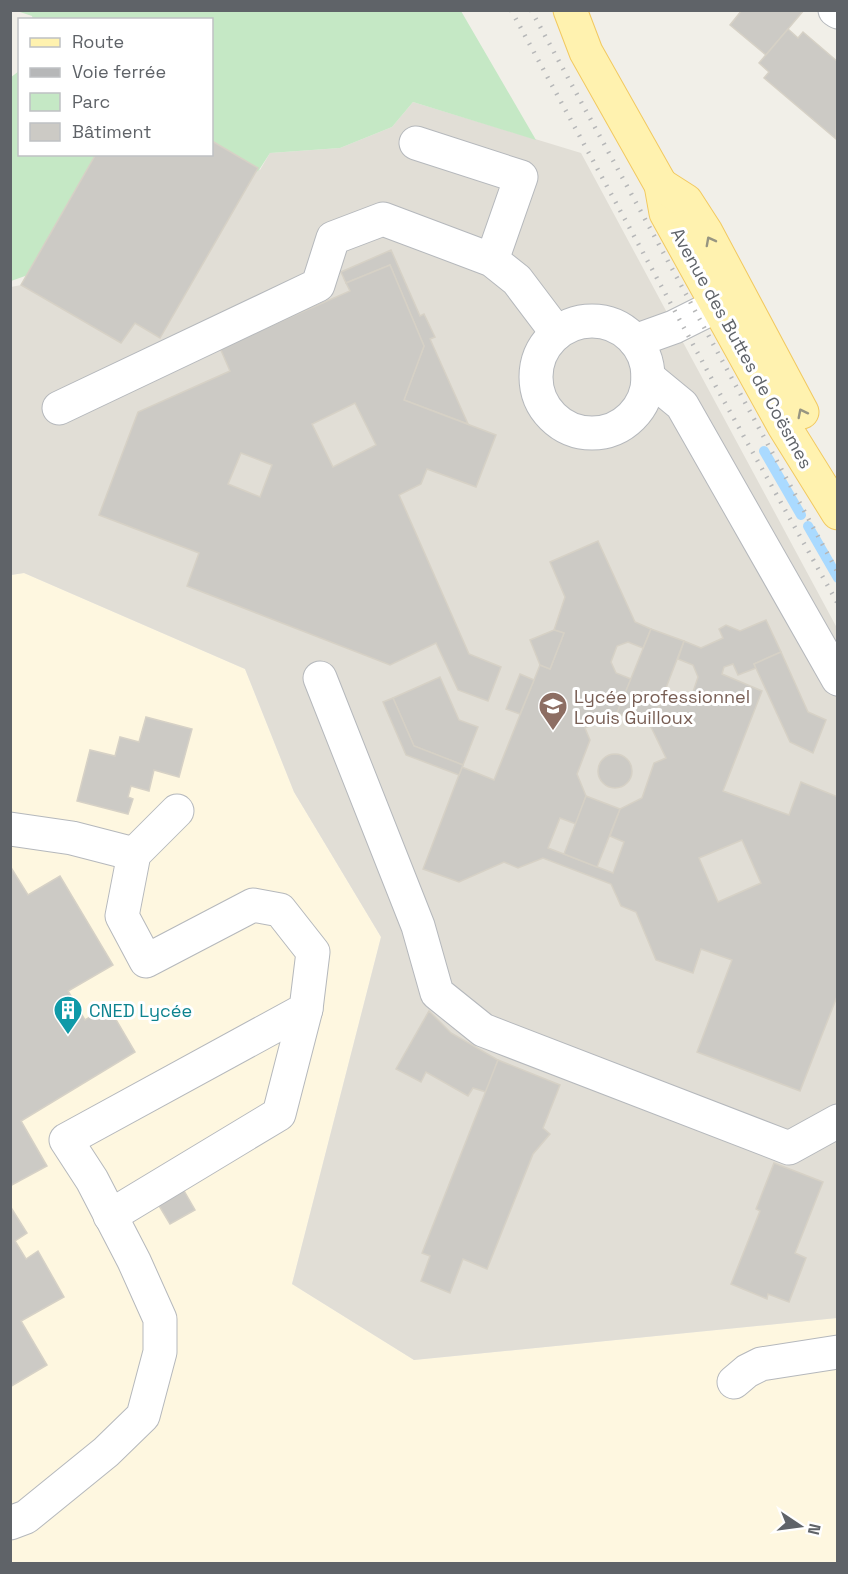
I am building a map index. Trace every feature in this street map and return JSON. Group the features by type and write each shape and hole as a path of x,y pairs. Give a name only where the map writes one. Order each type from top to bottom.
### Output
{"main road":[{"name":"Avenue des Buttes de Coësmes","path":"551,10 563,29 586,52"},
{"name":"Avenue des Buttes de Coësmes","path":"570,10 586,52 661,185 666,213 784,426 836,510"},
{"name":"Avenue des Buttes de Coësmes","path":"661,185 686,201 706,232 817,444 836,510"}],"lane":[{"path":"416,143 521,177 492,260"},
{"path":"59,408 318,285 333,238 383,219 492,260 517,280 557,333"},
{"path":"635,340 674,327 718,305"},
{"path":"599,321 620,328 635,340 644,355 648,377 644,396 635,413 624,423 607,431 589,433 569,428 546,410 538,395 536,375 539,356 557,333 579,322 599,321"},
{"path":"648,377 682,405 837,680"},
{"path":"320,678 418,926 437,993 483,1030 789,1149 837,1121"},
{"path":"110,1216 279,1114 306,1010 313,952 280,910 253,905 146,960 122,916 134,854 177,811"},
{"path":"10,829 72,838 134,854"},
{"path":"10,1523 26,1517 106,1452 143,1416 160,1352 160,1319 134,1261 92,1180 66,1140 306,1010"},
{"path":"734,1382 747,1371 761,1364 837,1352"}],"shaded area":[{"name":"Lycée professionnel Louis Guilloux","path":"413,102 581,153 837,628 837,1318 414,1360 292,1284 381,937 294,792 245,669 24,573 11,575 11,287 21,285 209,156 213,156 213,142 260,170 270,153 340,148 392,127"},
{"path":"24,573 245,669 294,792 381,937 292,1284 414,1360 837,1318 838,1563 11,1564 10,575"}],"green space":[{"path":"17,11 461,11 536,140 413,102 392,127 340,148 270,153 256,172 257,168 213,142 213,18 32,18"},
{"path":"18,72 18,156 95,156 28,275 11,281 10,78"}],"building":[{"path":"742,10 804,10 766,55 730,25"},
{"path":"788,29 798,38 803,32 838,62 836,139 764,78 769,72 759,63"},
{"path":"213,142 258,168 160,338 135,323 121,343 21,285 95,156 213,156"},
{"path":"391,250 420,316 424,314 435,337 430,339 468,424 404,400 424,346 390,265 346,283 341,272"},
{"path":"390,265 424,346 404,400 496,435 476,487 427,469 421,484 399,495 469,654 501,667 488,701 458,690 436,643 390,665 187,586 199,553 99,515 138,412 230,371 220,348 350,291 346,283","holes":["355,403 376,445 333,467 312,424","241,453 272,465 260,497 228,484"]},
{"path":"598,541 635,622 651,629 643,648 628,642 617,646 611,662 616,673 631,679 617,713 585,728 590,740 577,774 586,796 576,824 560,818 548,848 613,873 624,842 610,836 620,809 642,798 654,763 666,758 651,727 665,692 679,697 693,692 698,677 693,665 678,659 684,641 701,648 723,638 719,629 726,625 740,631 766,620 781,652 754,664 756,668 738,675 733,664 724,667 722,674 762,691 723,791 789,815 801,782 838,797 838,994 800,1091 697,1052 732,960 701,949 693,973 656,960 636,912 621,906 611,884 543,858 518,868 504,862 459,882 423,869 462,767 494,780 540,665 550,669 564,633 554,630 565,597 550,562","holes":["742,840 761,883 718,902 699,858"]},
{"path":"651,629 684,641 651,727 617,713"},
{"path":"554,630 564,633 550,669 540,665 530,640"},
{"path":"781,652 808,712 826,720 813,753 790,742 754,664"},
{"path":"520,674 534,680 520,714 506,709"},
{"path":"440,677 459,720 478,727 463,765 414,746 393,698"},
{"path":"393,698 414,746 463,765 459,775 406,755 383,702"},
{"path":"146,717 192,729 179,777 154,770 149,791 131,786 128,797 133,799 128,814 77,801 90,750 115,756 120,737 139,742"},
{"path":"615,754 627,759 632,771 627,783 615,788 603,783 598,771 603,759"},
{"path":"586,796 620,809 597,867 564,854"},
{"name":"CNED Lycée","path":"10,866 28,895 60,876 113,965 68,991 85,1020 108,1006 135,1052 21,1121 47,1166 10,1186"},
{"path":"429,1011 451,1033 498,1060 486,1092 473,1088 468,1096 426,1072 421,1082 396,1069"},
{"path":"498,1060 560,1085 543,1128 550,1134 533,1154 487,1269 463,1259 450,1293 421,1281 430,1256 422,1253"},
{"path":"774,1163 823,1182 795,1253 806,1258 789,1302 768,1294 767,1299 731,1284 760,1211 756,1209"},
{"path":"183,1189 195,1210 170,1224 158,1204"},
{"path":"10,1206 27,1233 15,1241 26,1259 38,1251 64,1297 21,1321 47,1365 10,1387"}],"waterway":[{"path":"764,451 801,515"},
{"path":"808,526 838,578"}],"railway":[{"path":"511,10 720,394 838,604"},
{"path":"531,10 838,573"}],"place":[{"name":"Lycée professionnel Louis Guilloux","path":"553,732"},
{"name":"CNED Lycée","path":"68,1036"}]}
